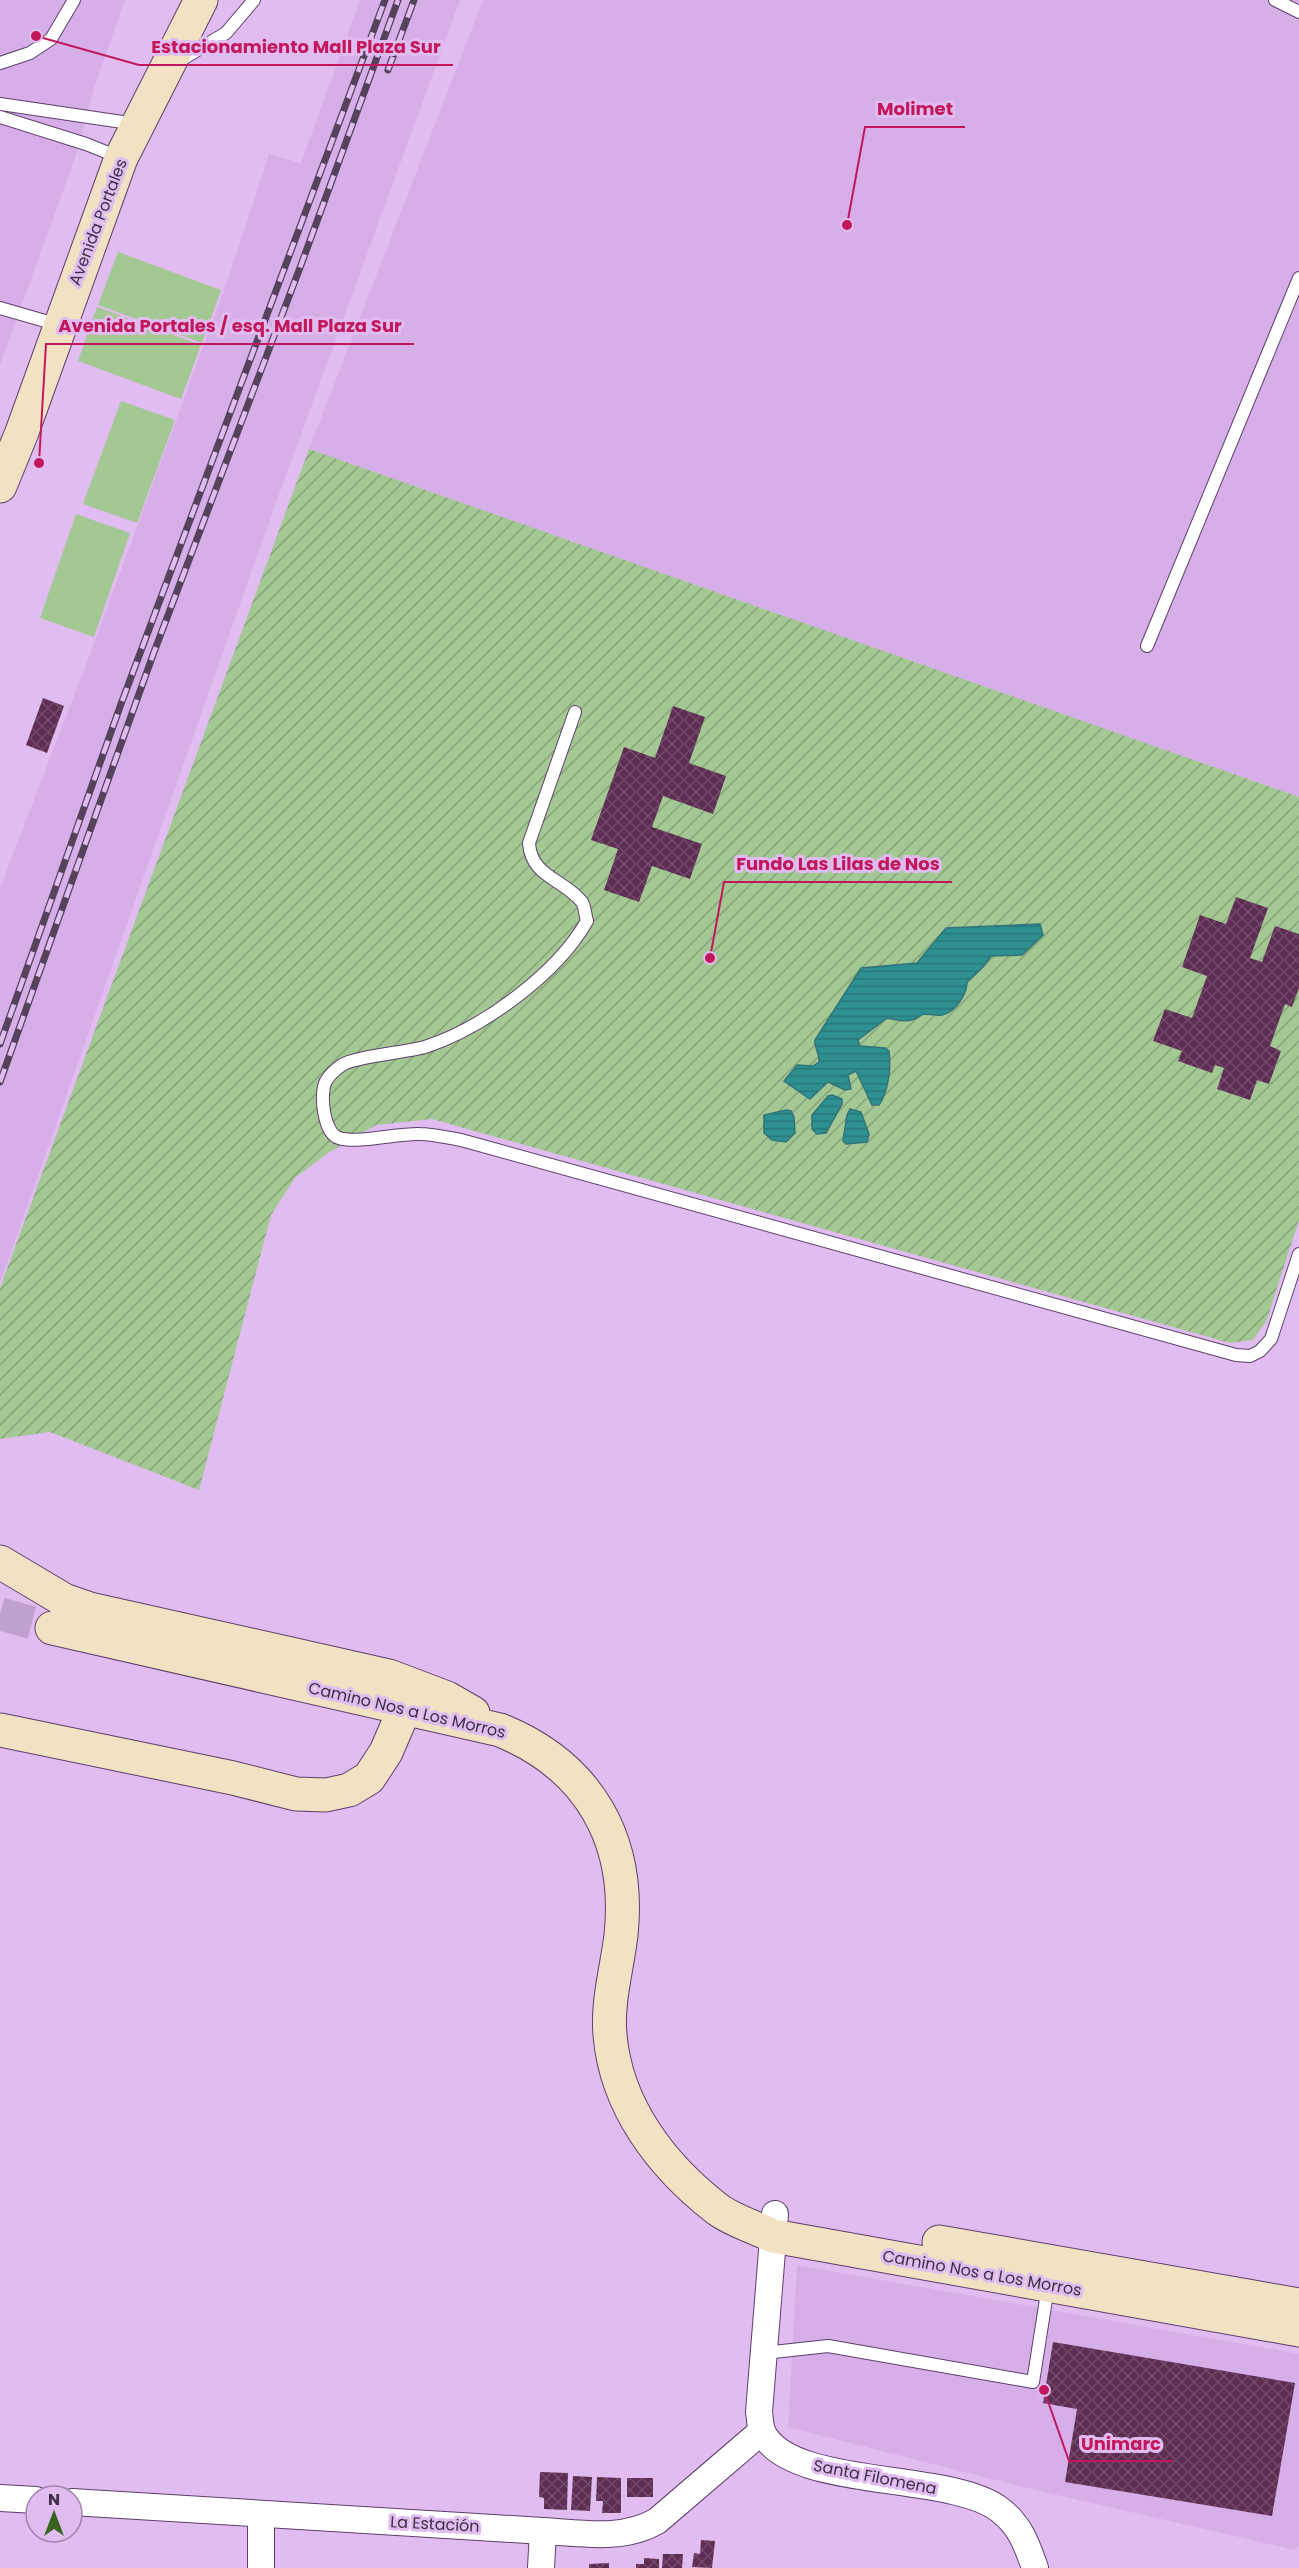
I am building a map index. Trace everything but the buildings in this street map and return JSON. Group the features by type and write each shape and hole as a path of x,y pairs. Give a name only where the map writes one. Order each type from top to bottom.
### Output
{"main road":[{"name":"Avenida Portales","path":"0,486 121,158 194,6"},
{"path":"0,1562 64,1600 90,1609 389,1676 447,1698 500,1730"},
{"name":"Camino Nos a Los Morros","path":"52,1628 404,1710 500,1730 531,1744 564,1768 581,1786 605,1823 618,1862 622,1909 621,1936 609,2010 615,2061 622,2089 633,2115 655,2149 683,2177 774,2225 1048,2285 1299,2330"},
{"path":"0,1730 232,1778 296,1794 326,1795 349,1790 369,1778 382,1760 404,1710"},
{"name":"Camino Nos a Los Morros","path":"774,2225 1299,2305"}],"street":[{"path":"762,2432 759,2412 774,2225"},
{"name":"La Estación","path":"84,2503 621,2534 648,2527 672,2510 762,2432"},
{"name":"Santa Filomena","path":"762,2432 781,2451 812,2467 963,2494 988,2502 999,2509 1019,2529 1026,2540 1035,2568"},
{"path":"0,2498 24,2499"},
{"path":"261,2514 261,2568"},
{"path":"541,2568 543,2531"}],"lane":[{"path":"0,63 30,52 51,39 74,0"},
{"path":"165,69 226,33 254,0"},
{"path":"1275,0 1299,12"},
{"path":"0,104 137,125"},
{"path":"0,117 86,144 121,158"},
{"path":"1147,646 1299,278"},
{"path":"0,308 60,325"},
{"path":"574,712 529,843 530,856 536,866 583,903 586,921 575,942 548,970 476,1026 425,1047 344,1063 326,1080 322,1094 329,1130 336,1138 351,1141 381,1136 421,1134 461,1140 1236,1355 1250,1356 1260,1351 1271,1339 1299,1254"},
{"path":"764,2353 828,2346 1033,2382 1048,2285"}],"shaded area":[{"path":"0,0 125,0 94,88 75,158 0,365"},
{"path":"360,0 460,0 273,511 0,1283 0,888 95,641 225,287 269,154 301,163"},
{"path":"483,0 1299,0 1299,797 309,449"},
{"path":"118,252 221,290 202,343 98,305"},
{"path":"97,307 201,345 181,399 78,361"},
{"path":"121,401 175,420 137,523 83,504"},
{"path":"309,449 1299,797 1299,1220 1266,1322 1253,1340 1230,1343 432,1119 376,1125 328,1153 295,1178 271,1215 199,1490 50,1432 0,1439 0,1288"},
{"path":"76,514 130,533 94,637 40,618"},
{"path":"1040,924 1043,935 1022,955 991,956 967,982 963,997 956,1007 947,1013 923,1014 901,1021 887,1018 858,1040 860,1046 885,1048 889,1051 888,1079 879,1105 872,1105 856,1071 848,1075 851,1089 845,1090 828,1082 810,1099 784,1081 797,1065 813,1066 819,1062 815,1040 861,968 917,963 946,928"},
{"path":"832,1095 842,1099 842,1104 826,1133 817,1134 812,1129 812,1115 828,1096"},
{"path":"850,1109 861,1112 869,1134 867,1142 846,1144 843,1141"},
{"path":"791,1111 794,1117 795,1133 786,1142 772,1140 764,1133 764,1115"},
{"path":"797,2265 1299,2354 1299,2544 1295,2550 1027,2488 788,2427"}],"tunnel":[{"path":"0,1614 52,1628"}],"railway":[{"path":"0,1044 121,704 385,0"},
{"path":"0,1082 154,652 301,265 398,0"},
{"path":"388,70 414,0"}],"place":[{"name":"Estacionamiento Mall Plaza Sur","path":"36,36"},
{"name":"Molimet","path":"847,225"},
{"name":"Avenida Portales / esq. Mall Plaza Sur","path":"39,463"},
{"name":"Fundo Las Lilas de Nos","path":"710,958"},
{"name":"Unimarc","path":"1044,2390"}]}
